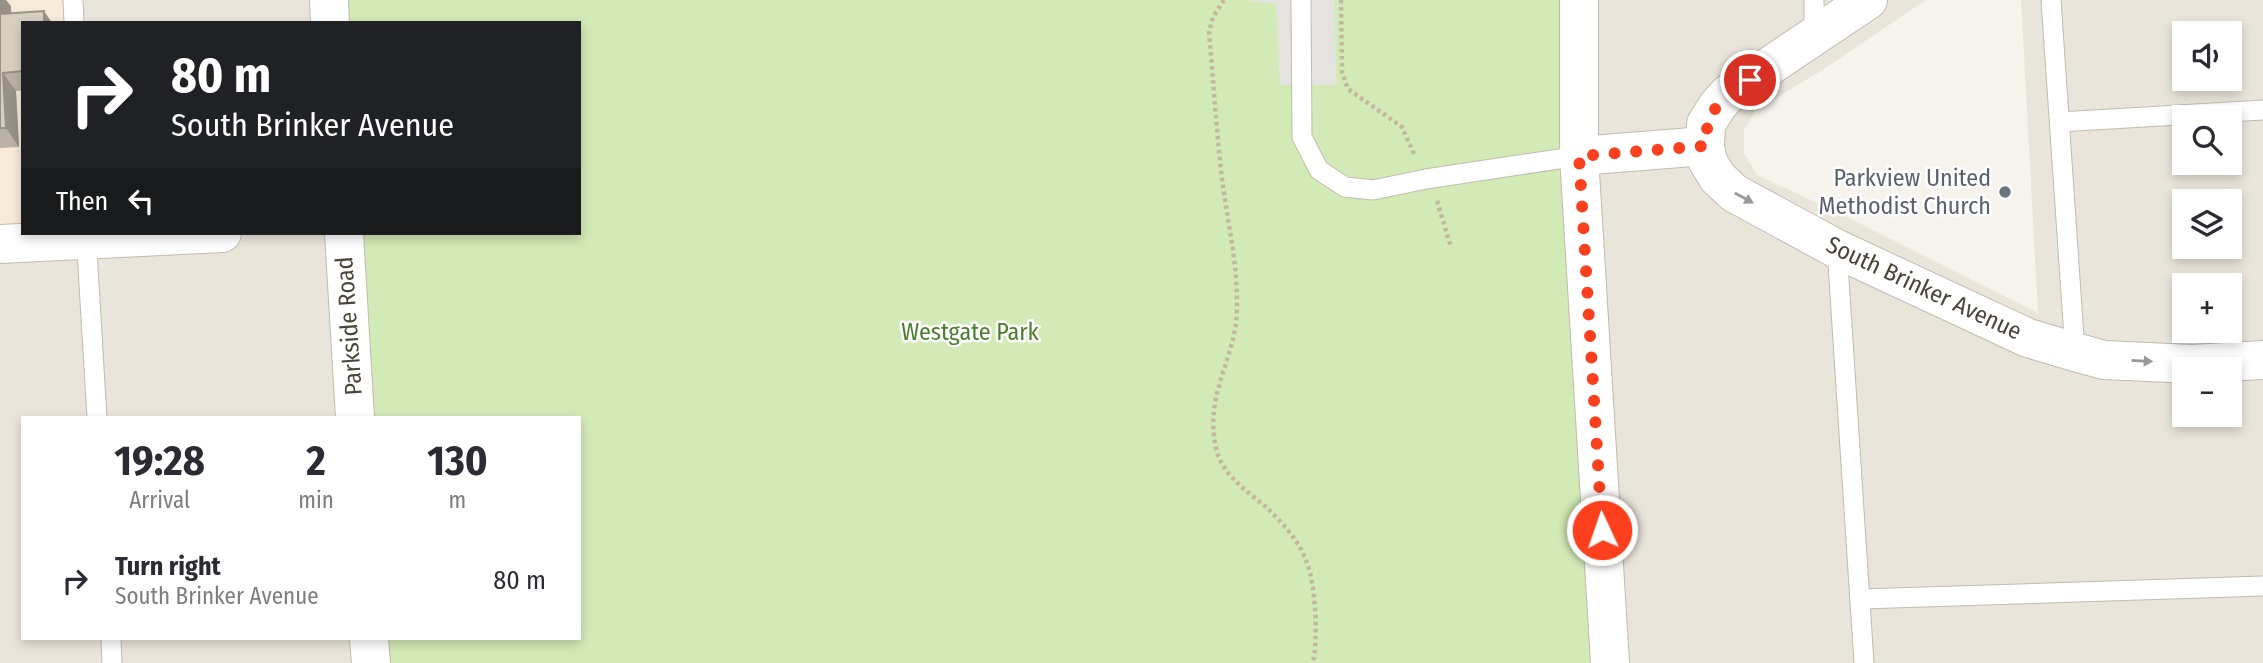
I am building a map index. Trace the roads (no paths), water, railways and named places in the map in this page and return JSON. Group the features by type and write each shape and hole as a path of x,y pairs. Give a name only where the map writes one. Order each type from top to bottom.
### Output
{"street":[{"path":"329,0 330,21"},
{"path":"1579,0 1579,156 1610,663"},
{"path":"1579,156 1705,146 1706,124 1723,99 1814,19 1868,0"},
{"name":"South Brinker Avenue","path":"1705,146 1708,162 1718,178 1734,193 1837,248 2028,338 2104,360 2192,364 2263,360"},
{"path":"0,244 86,236 131,235"},
{"name":"Parkside Road","path":"344,235 355,416"},
{"path":"369,640 371,663"}],"lane":[{"path":"73,0 74,21"},
{"path":"1301,0 1302,137 1319,170 1345,187 1373,190 1426,179 1579,156"},
{"path":"2052,0 2074,352"},
{"path":"2060,122 2263,110"},
{"path":"86,236 97,416"},
{"path":"1837,248 1864,663"},
{"path":"1861,598 2263,586"},
{"path":"111,640 112,663"}],"place":[{"name":"Parkview United Methodist Church","path":"2005,192"}],"park label":[{"name":"Westgate Park","path":"970,332"}]}
